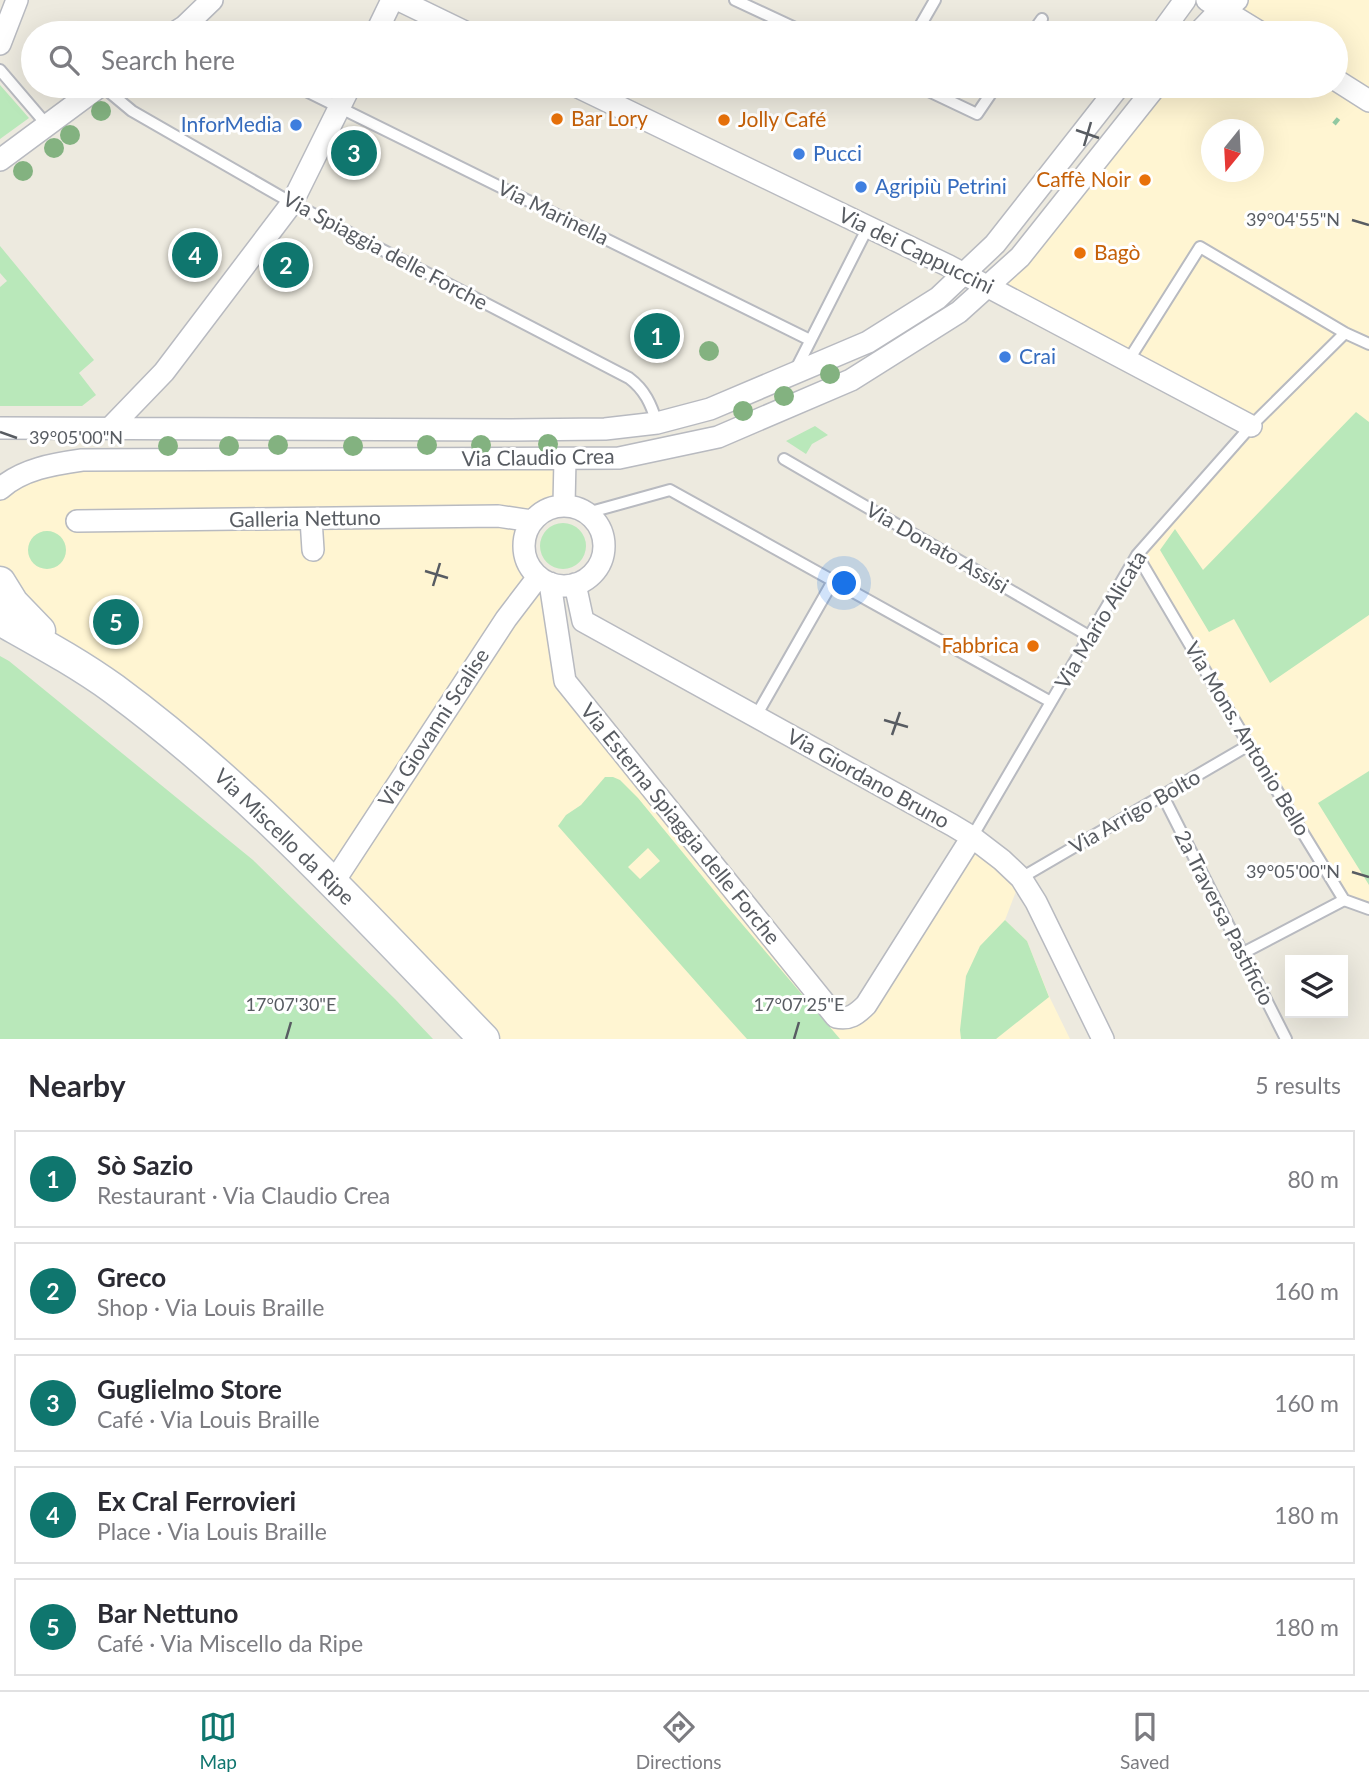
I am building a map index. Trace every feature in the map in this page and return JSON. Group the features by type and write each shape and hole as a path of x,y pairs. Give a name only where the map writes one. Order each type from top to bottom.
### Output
{"main road":[{"path":"0,582 13,603 65,657"},
{"path":"0,620 65,657"},
{"name":"Via Miscello da Ripe","path":"65,657 113,689 197,755 281,831 484,1039"}],"street":[{"path":"0,44 17,0"},
{"path":"194,21 212,0"},
{"path":"382,21 392,0"},
{"path":"398,0 442,21"},
{"path":"1170,21 1185,0"},
{"path":"1208,21 1222,3 1245,21"},
{"path":"1348,88 1369,101"},
{"path":"0,160 84,98"},
{"path":"111,427 164,372 292,203 345,98"},
{"name":"Via dei Cappuccini","path":"601,98 988,286 1251,426"},
{"name":"Via Claudio Crea","path":"0,428 605,429 657,423 710,409 868,342 939,298 995,244 1110,98"},
{"name":"Via Claudio Crea","path":"0,489 7,482 48,465 82,460 619,458 718,437 851,380 959,312 1020,257 1146,98"},
{"path":"564,505 565,458"},
{"path":"564,505 587,513 597,523 603,536 604,546 596,569 587,579 575,584 564,586 544,580 529,566 523,547 525,533 532,521 545,510 564,505"},
{"name":"Galleria Nettuno","path":"77,521 498,516 532,521"},
{"path":"311,519 313,550"},
{"name":"Via Giovanni Scalise","path":"334,883 506,619 544,580"},
{"name":"Via Esterna Spiaggia delle Forche","path":"544,580 565,681 836,1017 849,1018 866,1006 972,837"},
{"name":"Via Giordano Bruno","path":"575,584 583,621 972,837 1002,860 1021,878 1037,902 1103,1039"}],"lane":[{"path":"735,0 780,21"},
{"path":"923,21 935,0"},
{"path":"0,70 21,95"},
{"path":"24,98 47,125"},
{"name":"Via Spiaggia delle Forche","path":"116,98 132,111 292,203 629,379 646,394 657,423"},
{"name":"Via Marinella","path":"320,98 810,340"},
{"path":"943,98 977,114 988,98"},
{"path":"793,375 868,227"},
{"path":"1128,361 1200,247 1369,344"},
{"name":"Via Mario Alicata","path":"972,837 1137,555 1251,426 1345,332"},
{"name":"Via Donato Assisi","path":"784,460 1089,636"},
{"path":"587,513 670,490 1051,702"},
{"name":"Via Mons. Antonio Bello","path":"1137,555 1344,900"},
{"path":"755,716 833,581"},
{"name":"Via Arrigo Bolto","path":"1021,878 1249,745"},
{"name":"2a Traversa Pastificio","path":"1163,796 1286,1039"},
{"path":"1242,953 1344,900 1369,909"}],"path":[{"path":"1334,124 1339,118"}],"shaded area":[{"path":"1237,0 1369,0 1369,909 1344,900 1137,555 1251,427 988,287 1146,98 1348,98 1348,21 1212,21"},
{"path":"565,459 564,505 545,510 532,521 525,533 523,547 529,566 538,577 565,681 849,1018 972,837 1021,878 1005,920 1027,941 1070,1039 484,1039 333,883 65,657 0,582 0,489 48,465"}],"green space":[{"path":"0,85 29,118 0,139"},
{"path":"0,246 94,360 79,373 96,395 82,406 0,406 0,287 7,281 0,273"},
{"path":"1356,412 1369,422 1369,615 1270,683 1234,619 1209,632 1160,550 1175,529 1203,570"},
{"path":"815,426 828,435 812,444 806,454 786,441"},
{"path":"563,523 579,530 586,546 579,562 563,569 547,562 540,546 547,530"},
{"path":"47,531 61,536 66,550 61,564 47,569 33,564 28,550 33,536"},
{"path":"0,656 253,860 433,1039 0,1039"},
{"path":"1369,771 1369,885 1318,803"},
{"path":"605,777 620,780 840,1039 747,1039 558,826 566,815 581,805","holes":["648,848 660,861 640,879 628,867"]},
{"path":"1005,920 1027,941 1049,997 996,1039 961,1039 966,976 980,946"}],"place":[{"name":"Bar Lory","path":"557,119"},
{"name":"Jolly Café","path":"724,120"},
{"name":"InforMedia","path":"296,125"},
{"name":"Guglielmo Store","path":"354,153"},
{"name":"Pucci","path":"799,154"},
{"name":"Caffè Noir","path":"1145,180"},
{"name":"Agripiù Petrini","path":"861,187"},
{"name":"Bagò","path":"1080,253"},
{"name":"Ex Cral Ferrovieri","path":"195,255"},
{"name":"Greco","path":"286,265"},
{"name":"Sò Sazio","path":"657,336"},
{"name":"Crai","path":"1005,357"},
{"name":"Bar Nettuno","path":"116,622"},
{"name":"Fabbrica","path":"1033,646"}]}
